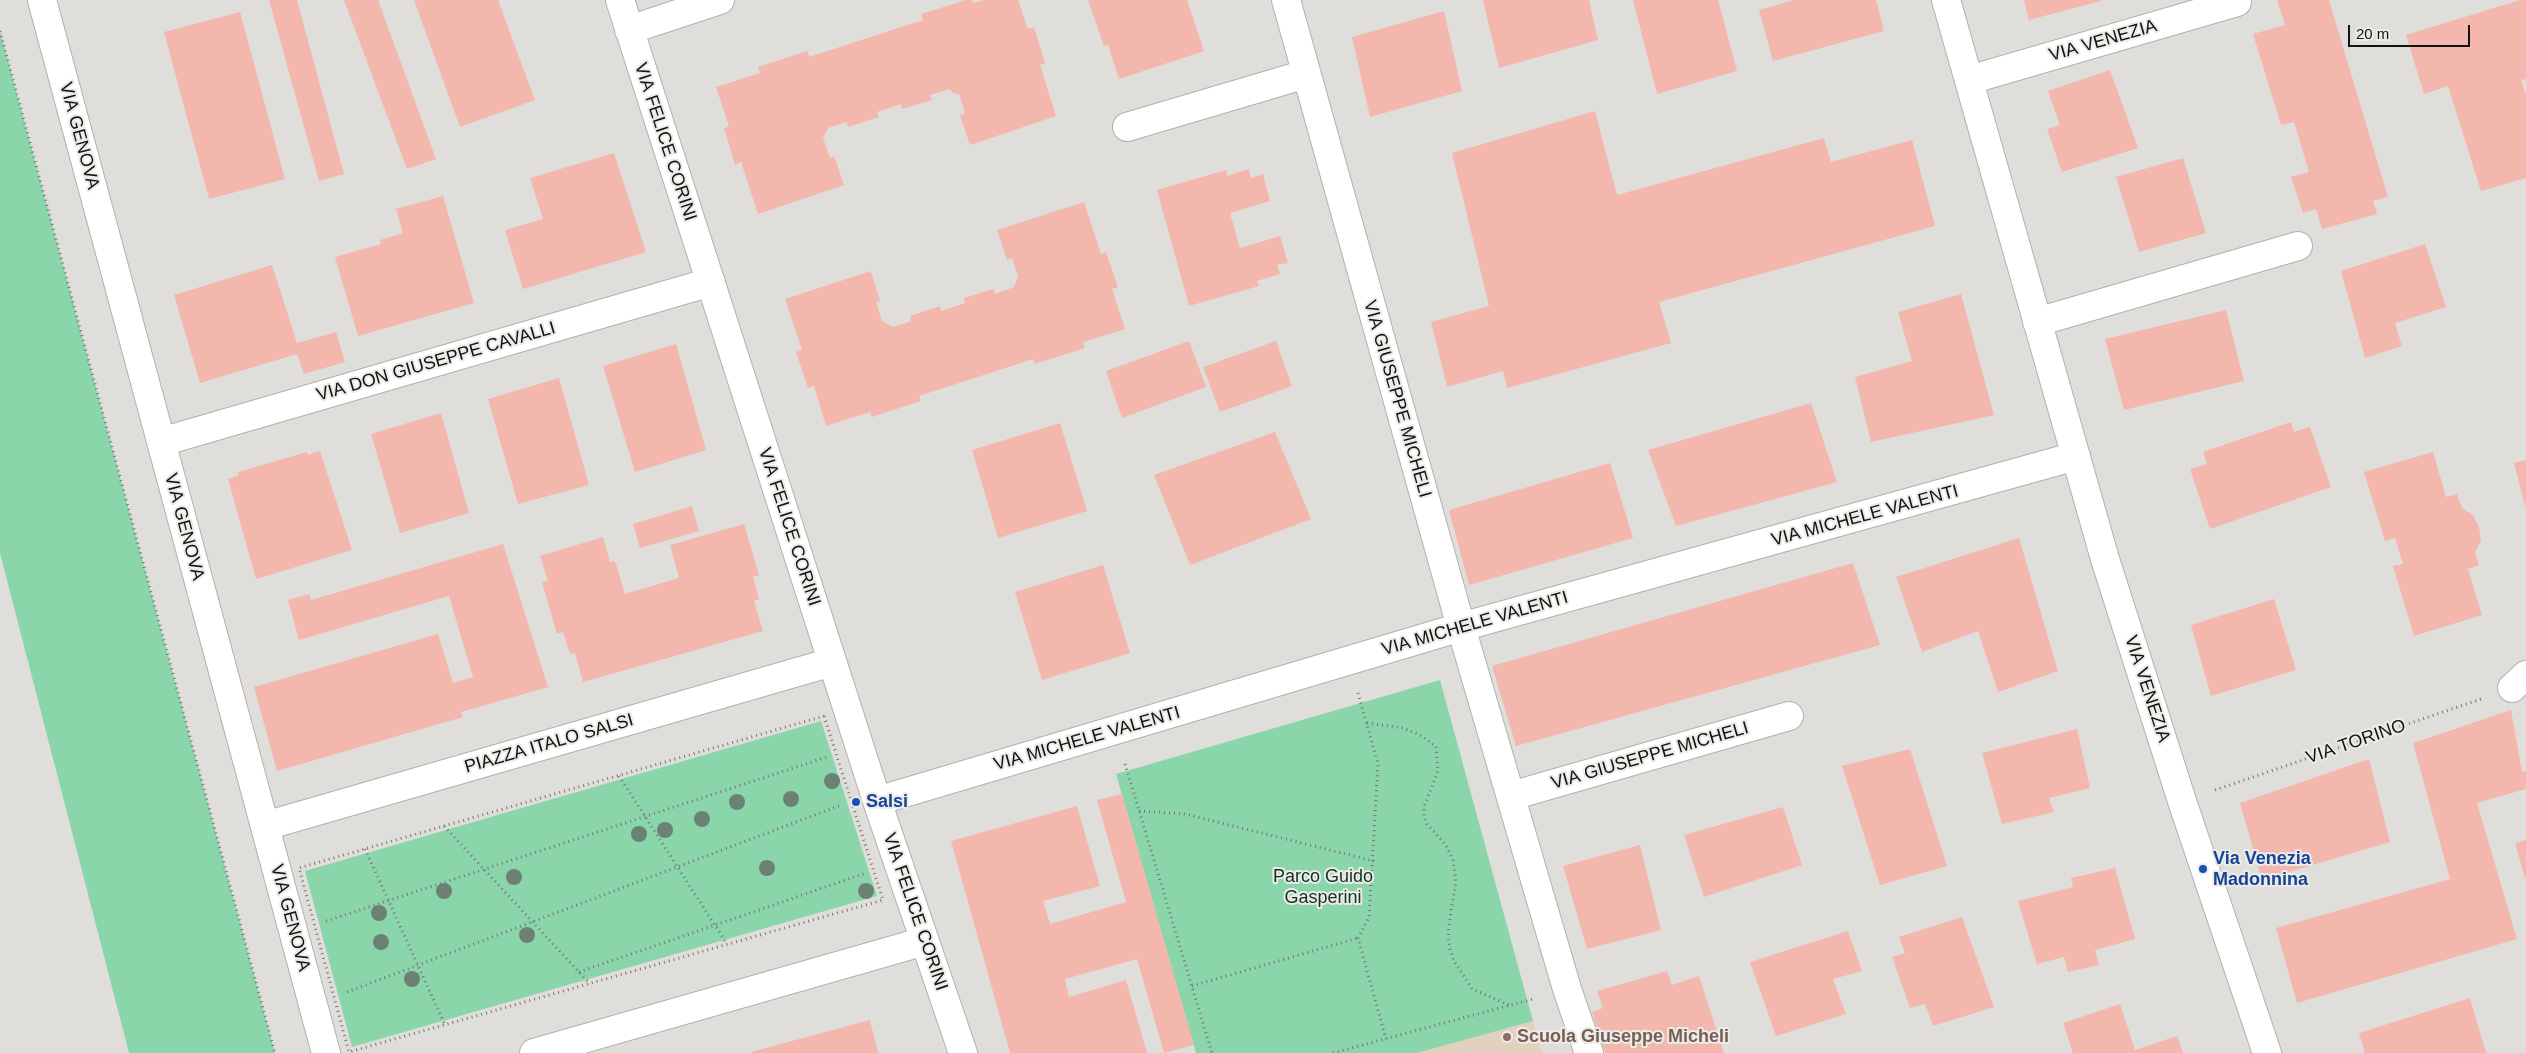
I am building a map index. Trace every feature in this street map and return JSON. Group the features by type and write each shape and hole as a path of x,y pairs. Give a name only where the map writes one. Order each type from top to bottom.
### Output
{"street":[{"name":"VIA GENOVA","path":"42,0 326,1053"},
{"name":"VIA FELICE CORINI","path":"620,0 832,662 864,801 925,941 963,1053"},
{"path":"629,30 720,0"},
{"name":"VIA GIUSEPPE MICHELI","path":"1286,0 1461,627 1567,989 1589,1053"},
{"name":"VIA VENEZIA","path":"1946,0 2105,559 2182,801 2267,1053"},
{"name":"VIA VENEZIA","path":"1969,80 2237,2"},
{"path":"1127,127 1306,74"},
{"path":"2037,322 2298,246"},
{"name":"VIA DON GIUSEPPE CAVALLI","path":"161,442 711,282"},
{"name":"VIA MICHELE VALENTI","path":"864,801 1461,627 2076,456"},
{"name":"PIAZZA ITALO SALSI","path":"265,826 832,662"},
{"name":"VIA GIUSEPPE MICHELI","path":"1511,796 1789,716"},
{"path":"534,1053 925,941"}],"path":[{"path":"0,31 275,1053"},
{"name":"VIA TORINO","path":"2182,801 2519,682"},
{"path":"1356,687 1378,764 1374,862 1369,917 1358,938 1386,1039"},
{"path":"824,716 837,754 864,801 873,870 883,900 349,1052 299,868 824,716"},
{"path":"1367,723 1403,728 1420,735 1436,746 1438,771 1424,807 1424,816 1426,824 1446,845 1453,860 1456,884 1450,917 1450,949 1454,961 1472,989 1509,1005"},
{"path":"315,925 837,754"},
{"path":"1125,763 1212,1053"},
{"path":"619,776 727,944"},
{"path":"335,997 677,867 864,801"},
{"path":"1139,811 1185,814 1374,862"},
{"path":"444,826 590,984"},
{"path":"365,849 445,1025"},
{"path":"579,972 873,870"},
{"path":"1192,986 1358,938"},
{"path":"1333,1053 1567,989"}],"shaded area":[{"name":"Scuola Giuseppe Micheli","path":"1533,1021 1542,1053 1417,1053"}],"green space":[{"path":"0,31 275,1053 129,1053 0,553"},
{"name":"Parco Guido Gasperini","path":"1440,680 1533,1021 1417,1053 1196,1053 1116,774"},
{"path":"821,721 877,896 352,1047 305,871"}],"building":[{"path":"269,0 297,0 344,174 319,181"},
{"path":"344,0 378,0 436,159 407,169"},
{"path":"414,0 498,0 535,100 460,127"},
{"path":"966,0 972,0 973,3 984,0 1018,0 1028,29 1034,27 1045,63 1040,65 1056,116 970,145 960,115 965,113 959,94 953,93 950,89 930,95 932,100 902,109 901,104 877,112 879,117 848,127 847,122 828,128 823,138 830,158 834,156 844,185 758,214 741,162 735,165 724,128 729,126 716,87 760,73 758,67 807,51 809,57 923,20 921,14"},
{"path":"1088,0 1187,0 1204,51 1119,79 1108,45 1104,46"},
{"path":"1483,0 1589,0 1598,40 1499,68"},
{"path":"1633,0 1718,0 1737,71 1657,94"},
{"path":"1794,0 1876,0 1884,31 1773,61 1759,10"},
{"path":"2024,0 2101,0 2101,1 2029,20"},
{"path":"2277,0 2329,0 2388,197 2373,201 2377,214 2322,229 2316,209 2303,213 2291,177 2309,172 2294,122 2281,125 2253,34 2285,25"},
{"path":"2520,0 2526,0 2526,79 2521,80 2526,95 2526,178 2481,191 2448,86 2424,94 2406,35"},
{"path":"1444,11 1462,91 1370,117 1352,37"},
{"path":"240,12 285,179 209,199 164,32"},
{"path":"2110,70 2138,148 2062,172 2047,129 2060,125 2048,91"},
{"path":"1595,111 1617,195 1824,138 1831,162 1912,140 1935,226 1659,302 1671,343 1507,388 1503,371 1447,387 1431,322 1489,306 1452,153"},
{"path":"614,153 646,252 523,289 505,230 543,219 530,178"},
{"path":"2183,158 2206,233 2139,252 2116,177"},
{"path":"1249,169 1251,178 1263,174 1270,201 1230,213 1240,248 1280,236 1288,263 1277,265 1280,274 1257,281 1259,286 1189,306 1157,190 1226,170 1227,176"},
{"path":"443,196 474,303 358,336 335,257 381,244 380,240 403,233 396,209"},
{"path":"1084,202 1101,254 1106,252 1118,287 1112,289 1125,329 1083,342 1085,348 1035,364 1033,359 919,396 921,401 872,417 870,412 826,426 814,386 808,388 796,352 802,350 785,299 871,271 880,301 876,302 882,321 893,327 911,321 910,316 940,306 941,311 965,303 964,298 993,289 995,294 1014,287 1018,277 1012,258 1007,260 997,230"},
{"path":"2425,244 2446,307 2395,323 2402,346 2365,358 2341,271"},
{"path":"272,265 297,343 336,332 345,362 304,374 297,354 200,383 174,295"},
{"path":"1961,294 1994,415 1871,442 1855,377 1912,361 1898,312"},
{"path":"2226,310 2244,381 2124,410 2105,339"},
{"path":"1189,341 1206,387 1122,418 1106,371"},
{"path":"1276,341 1292,386 1220,412 1203,367"},
{"path":"676,344 706,450 635,472 603,366"},
{"path":"559,378 589,485 518,504 488,399"},
{"path":"1811,403 1837,482 1676,526 1648,450"},
{"path":"441,413 469,513 400,533 371,434"},
{"path":"2291,422 2294,432 2310,427 2331,487 2210,529 2190,469 2207,464 2203,452"},
{"path":"1060,423 1087,511 998,538 972,450"},
{"path":"1275,432 1311,519 1190,565 1154,475"},
{"path":"320,451 352,550 256,579 228,479 239,475 238,472 307,452 308,455"},
{"path":"2433,452 2446,497 2457,494 2462,508 2473,515 2479,527 2481,541 2475,552 2479,565 2468,569 2482,615 2414,636 2393,566 2403,564 2395,538 2385,541 2364,472"},
{"path":"2526,460 2526,505 2525,506 2514,463"},
{"path":"1610,463 1633,538 1469,585 1449,510"},
{"path":"692,506 699,531 640,548 633,524"},
{"path":"744,524 759,575 753,577 759,599 754,601 763,631 583,682 575,653 570,654 563,632 557,634 542,582 548,581 540,556 603,537 610,562 615,561 625,594 679,578 670,545"},
{"path":"2019,538 2058,671 1998,692 1978,631 1922,652 1896,577"},
{"path":"503,544 548,687 461,712 463,717 277,771 254,687 438,634 453,683 473,677 449,596 299,640 288,600 309,594 311,600"},
{"path":"1853,563 1880,645 1516,746 1492,666"},
{"path":"1103,565 1130,653 1042,680 1015,592"},
{"path":"2274,599 2296,670 2211,696 2191,625"},
{"path":"2511,710 2522,772 2526,771 2526,789 2477,803 2517,939 2297,1003 2276,928 2450,879 2413,743"},
{"path":"2077,729 2090,788 2049,798 2054,812 2002,824 1982,753"},
{"path":"1910,749 1947,866 1880,885 1842,766"},
{"path":"2369,759 2390,842 2262,880 2240,803"},
{"path":"1122,794 1194,1045 1164,1053 1137,959 1065,979 1069,997 1126,980 1147,1053 1010,1053 951,841 1077,806 1100,886 1043,901 1050,924 1126,902 1097,800"},
{"path":"1783,807 1802,865 1704,897 1684,835"},
{"path":"2526,840 2526,877 2525,878 2515,843"},
{"path":"1640,845 1661,930 1587,949 1563,866"},
{"path":"2115,868 2135,939 2095,950 2099,965 2068,972 2064,957 2037,964 2018,901 2073,887 2071,878"},
{"path":"1962,917 1994,1007 1933,1026 1925,1004 1910,1008 1892,957 1905,953 1899,937"},
{"path":"1848,931 1862,971 1833,979 1846,1014 1776,1036 1750,962"},
{"path":"1667,971 1672,985 1699,976 1724,1053 1605,1053 1592,1012 1603,1008 1597,991"},
{"path":"2470,998 2486,1053 2365,1053 2359,1033"},
{"path":"2120,1004 2135,1050 2177,1036 2183,1053 2073,1053 2063,1023"},
{"path":"870,1020 878,1053 751,1053 751,1052"}],"place":[{"name":"Salsi","path":"856,802"},
{"name":"Via Venezia Madonnina","path":"2203,869"},
{"name":"Scuola Giuseppe Micheli","path":"1507,1037"}]}
